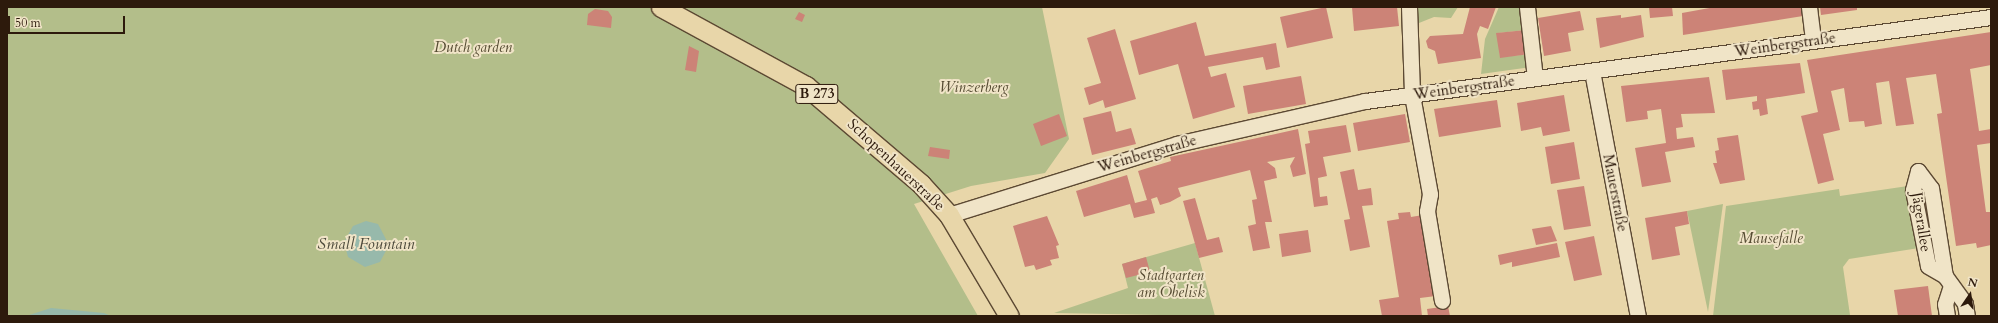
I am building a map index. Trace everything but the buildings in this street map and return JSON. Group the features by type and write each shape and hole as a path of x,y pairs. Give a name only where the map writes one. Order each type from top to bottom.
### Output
{"main road":[{"name":"Schopenhauerstraße","path":"661,7 806,86 921,184 949,215 1009,316"}],"street":[{"path":"1409,7 1412,95 1430,194 1427,211 1442,301"},
{"path":"1527,7 1535,78"},
{"path":"1809,7 1812,41"},
{"name":"Weinbergstraße","path":"949,215 1177,144 1365,101 1991,17"},
{"name":"Mauerstraße","path":"1592,70 1638,316"},
{"name":"Jägerallee","path":"1947,316 1945,304 1948,281 1931,188 1918,171 1913,190 1928,266 1948,281 1964,304 1967,316"}],"green space":[{"path":"7,7 1042,7 1069,139 1045,173 971,186 914,204 978,316 7,316"},
{"path":"1413,7 1458,7 1451,18 1434,17 1414,25"},
{"path":"1499,7 1524,7 1527,30 1498,33 1500,57 1530,54 1532,67 1481,74 1485,39"},
{"name":"Mausefalle","path":"1908,186 1919,248 1849,259 1843,267 1850,315 1713,316 1726,206 1839,189 1840,196"},
{"path":"1723,204 1708,312 1687,211"},
{"name":"Stadtgarten am Obelisk","path":"1195,243 1215,316 1054,313 1128,288 1122,264"}],"water":[{"name":"Small Fountain","path":"366,221 378,224 389,245 380,262 365,267 348,257 344,242 353,226"},
{"path":"51,308 104,313 111,316 26,316"}],"park label":[{"name":"Dutch garden","path":"473,48"},
{"name":"Winzerberg","path":"974,88"}]}
